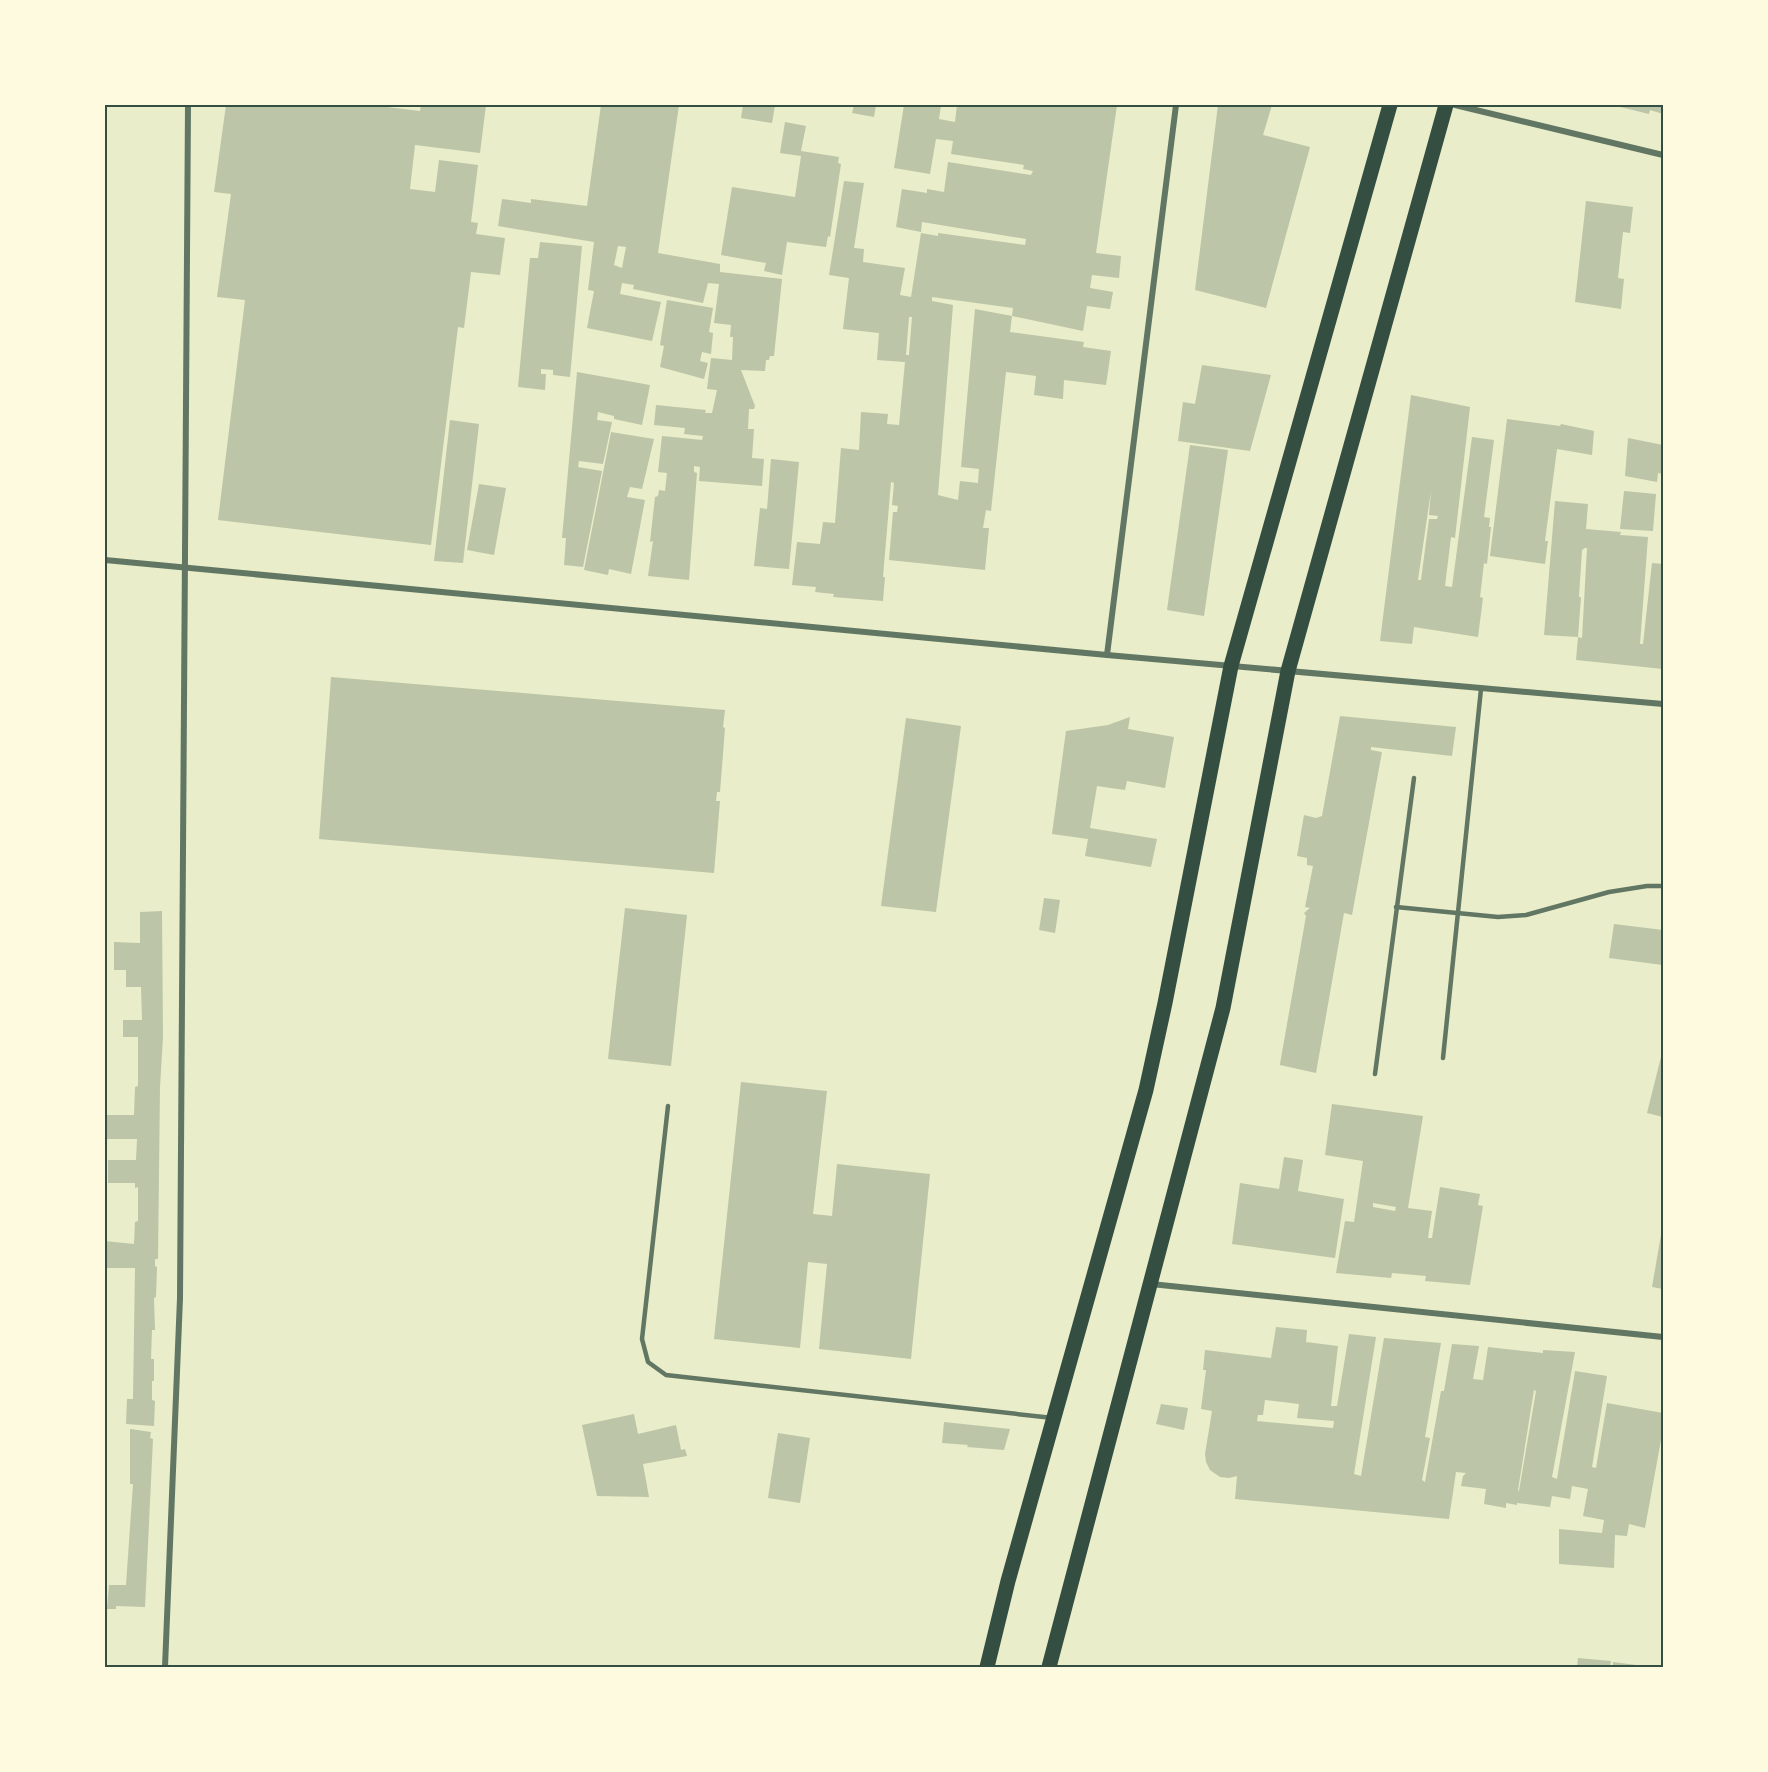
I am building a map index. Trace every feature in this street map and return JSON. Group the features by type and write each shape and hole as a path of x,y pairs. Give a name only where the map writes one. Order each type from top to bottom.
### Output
{"main road":[{"path":"987,1667 1008,1581 1146,1090 1231,666 1390,105"},
{"path":"1049,1667 1223,1008 1288,672 1446,105"}],"street":[{"path":"165,1667 180,1298 188,105"},
{"path":"1107,655 1176,105"},
{"path":"1455,105 1663,155"},
{"path":"105,560 1288,672 1663,704"},
{"path":"1151,1284 1663,1337"}],"lane":[{"path":"1443,1058 1481,689"},
{"path":"1375,1074 1414,778"},
{"path":"1396,907 1498,917 1526,915 1609,892 1663,886"},
{"path":"668,1106 642,1339 648,1362 666,1375 1054,1418"}],"building":[{"path":"226,105 370,105 420,111 421,105 486,105 480,153 415,145 410,189 435,192 439,160 478,165 471,222 478,223 476,234 505,238 500,275 471,272 464,328 458,327 431,545 218,520 245,300 217,297 231,194 214,192"},
{"path":"601,105 679,105 658,253 720,264 720,272 782,279 774,356 766,360 765,371 741,370 755,406 754,409 749,409 748,429 754,429 752,458 764,459 762,486 699,481 700,467 694,466 694,472 697,473 689,580 648,576 653,541 650,542 655,497 658,496 659,490 665,491 667,473 658,472 662,436 702,440 703,436 684,434 685,428 654,425 656,405 706,410 705,413 712,413 717,390 707,389 711,358 732,360 731,325 714,323 719,284 708,283 703,303 633,289 634,285 622,283 620,294 661,302 652,341 587,328 594,291 588,290 594,242 498,226 502,199 531,203 531,199 587,206","holes":["618,246 626,247 622,268 614,265"]},
{"path":"743,105 775,105 772,123 741,118"},
{"path":"854,105 876,105 874,117 852,113"},
{"path":"904,105 941,105 939,119 955,122 957,105 1117,105 1096,253 1121,256 1119,278 1092,275 1090,288 1113,292 1110,309 1087,306 1083,331 1012,316 1010,332 1084,342 1083,347 1111,351 1106,385 1064,380 1063,399 1034,395 1036,376 1006,372 991,511 986,510 983,528 989,528 985,570 889,560 893,512 897,512 898,506 892,505 894,483 891,482 883,601 833,597 834,594 815,592 816,587 792,585 797,542 820,544 823,522 835,523 841,448 859,450 861,412 888,414 887,424 899,425 905,362 877,360 879,333 843,329 849,278 829,275 844,181 864,183 854,248 864,249 863,262 905,268 900,295 911,297 921,233 938,236 938,233 1025,245 1026,239 922,222 921,232 896,227 902,189 927,193 927,189 944,192 948,162 1031,175 1033,171 1023,169 1024,165 951,154 953,141 936,139 930,174 894,168","holes":["932,297 1013,308 1012,316 975,309 961,467 979,469 978,483 960,481 958,500 938,495 953,305 932,301","909,317 912,317 909,355 906,355"]},
{"path":"1218,105 1272,105 1263,135 1310,147 1266,308 1195,290"},
{"path":"1612,105 1663,105 1663,114 1650,110 1649,114"},
{"path":"785,122 806,126 801,151 839,157 838,163 841,164 830,237 828,236 826,247 787,242 782,275 764,271 766,263 721,255 732,187 795,197 801,156 780,153"},
{"path":"1586,201 1633,207 1630,233 1623,232 1618,278 1624,279 1621,309 1575,302"},
{"path":"540,242 582,246 570,377 553,375 553,370 541,369 541,374 546,374 545,390 518,387 530,258 538,258"},
{"path":"667,300 713,308 709,332 713,333 711,354 702,352 700,361 708,363 704,379 660,367 664,346 660,345"},
{"path":"1202,365 1271,375 1250,451 1178,441 1183,402 1195,404"},
{"path":"577,372 650,385 642,425 614,419 614,416 598,412 597,420 612,422 603,464 579,461 578,467 602,471 583,567 564,565 566,538 562,538"},
{"path":"1411,395 1470,407 1455,538 1451,537 1445,586 1452,587 1472,437 1494,440 1484,517 1490,518 1489,527 1491,527 1487,564 1484,563 1480,597 1483,598 1478,637 1414,627 1412,644 1380,641","holes":["1431,491 1429,515 1438,516 1437,519 1429,519 1421,580 1418,580"]},
{"path":"1507,419 1560,426 1561,424 1594,431 1592,455 1557,449 1545,541 1548,541 1545,564 1490,556"},
{"path":"450,420 479,424 463,563 434,561"},
{"path":"611,432 654,439 642,489 630,487 627,497 645,500 631,574 609,569 608,575 584,570"},
{"path":"1628,438 1663,445 1663,474 1658,473 1657,482 1625,476"},
{"path":"1190,445 1228,450 1204,616 1167,610"},
{"path":"771,459 799,462 789,569 754,566 760,508 767,509"},
{"path":"479,484 506,488 494,555 467,550"},
{"path":"1624,491 1656,494 1653,531 1620,529"},
{"path":"1555,501 1588,504 1586,529 1648,537 1640,644 1643,644 1652,563 1663,564 1663,669 1576,660 1578,637 1544,635","holes":["1587,548 1582,638 1578,637 1581,597 1579,597 1582,550"]},
{"path":"331,677 725,710 720,792 717,792 716,801 720,801 714,873 319,839"},
{"path":"1340,716 1456,727 1452,756 1371,747 1371,750 1382,752 1352,915 1344,913 1316,1073 1280,1064 1306,916 1304,913 1310,908 1305,907 1313,866 1307,865 1307,858 1297,856 1304,815 1316,818 1322,816"},
{"path":"1130,717 1128,729 1174,737 1165,788 1127,781 1125,790 1097,786 1090,828 1157,839 1151,867 1085,856 1088,839 1052,834 1066,731 1108,725"},
{"path":"906,718 961,726 936,912 881,906"},
{"path":"1044,898 1060,900 1055,933 1039,930"},
{"path":"625,908 687,915 671,1066 608,1059"},
{"path":"162,911 163,1037 160,1087 158,1259 155,1259 157,1267 156,1297 154,1298 155,1330 152,1330 151,1359 154,1359 152,1400 155,1401 154,1426 126,1424 127,1399 133,1399 135,1268 105,1268 105,1241 134,1244 135,1222 138,1221 138,1187 135,1188 135,1183 108,1183 108,1160 136,1160 137,1139 105,1139 105,1115 134,1115 135,1087 138,1086 138,1037 123,1037 123,1020 142,1020 141,987 126,987 126,970 114,970 114,942 140,943 140,912"},
{"path":"1614,924 1663,930 1663,965 1609,958"},
{"path":"1663,1053 1663,1117 1647,1113"},
{"path":"741,1082 827,1091 813,1214 832,1216 837,1164 930,1174 911,1359 819,1349 827,1264 808,1262 800,1348 714,1339"},
{"path":"1332,1104 1423,1116 1408,1208 1432,1211 1428,1238 1432,1238 1440,1187 1480,1194 1478,1205 1483,1206 1470,1285 1425,1281 1426,1276 1392,1273 1391,1278 1336,1273 1345,1221 1354,1222 1363,1161 1325,1155","holes":["1373,1203 1396,1207 1395,1211 1373,1207"]},
{"path":"1284,1157 1303,1160 1298,1191 1344,1199 1335,1258 1232,1244 1240,1183 1279,1189"},
{"path":"1663,1229 1663,1289 1652,1287"},
{"path":"1276,1327 1307,1330 1306,1342 1338,1346 1331,1406 1337,1406 1349,1334 1376,1337 1354,1474 1361,1476 1384,1338 1441,1343 1425,1437 1430,1438 1422,1480 1425,1482 1452,1344 1479,1346 1473,1379 1483,1380 1488,1347 1543,1353 1543,1350 1575,1352 1552,1477 1557,1479 1575,1371 1607,1376 1592,1467 1596,1468 1607,1403 1663,1413 1663,1429 1645,1528 1629,1524 1627,1536 1615,1535 1614,1568 1559,1564 1559,1529 1602,1533 1604,1520 1583,1516 1588,1489 1572,1486 1570,1499 1552,1496 1550,1507 1506,1503 1506,1508 1484,1504 1486,1489 1461,1486 1466,1473 1456,1472 1449,1519 1235,1499 1237,1476 1220,1477 1210,1470 1206,1462 1205,1454 1212,1411 1201,1409 1206,1370 1203,1370 1205,1350 1271,1358","holes":["1534,1390 1536,1391 1519,1491 1518,1490","1265,1400 1299,1404 1297,1418 1334,1421 1333,1428 1257,1421 1258,1415 1263,1415"]},
{"path":"1161,1404 1188,1408 1184,1430 1156,1424"},
{"path":"634,1414 638,1434 676,1425 681,1450 685,1449 687,1456 643,1464 649,1497 597,1496 582,1425"},
{"path":"944,1422 1010,1429 1004,1450 967,1447 968,1445 942,1443"},
{"path":"130,1429 151,1432 150,1438 153,1439 145,1607 116,1606 116,1609 107,1609 109,1585 126,1585 133,1484 130,1484"},
{"path":"778,1433 810,1438 800,1503 768,1498"},
{"path":"1578,1658 1611,1661 1610,1667 1577,1667"},
{"path":"1613,1662 1644,1666 1644,1667 1613,1667"}]}
